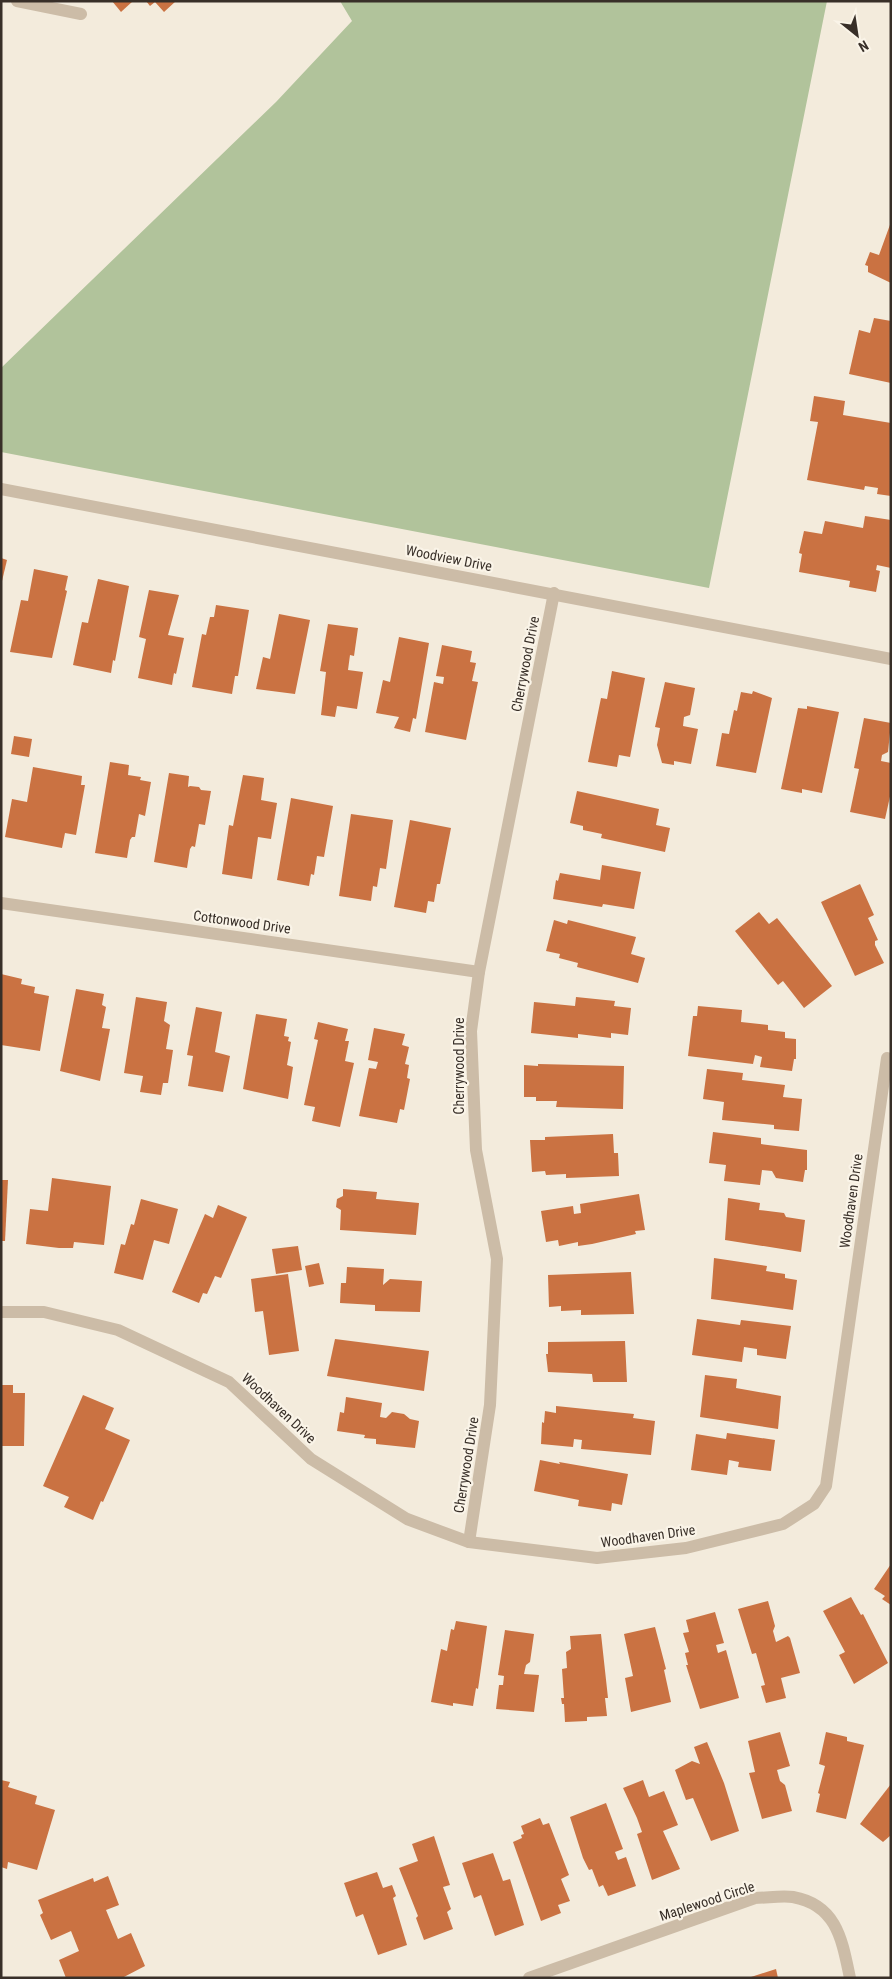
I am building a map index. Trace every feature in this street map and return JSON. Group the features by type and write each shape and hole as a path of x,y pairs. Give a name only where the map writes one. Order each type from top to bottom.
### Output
{"street":[{"path":"17,1 81,14"},
{"name":"Woodview Drive","path":"1,489 891,658"},
{"name":"Cherrywood Drive","path":"469,1542 490,1405 497,1259 476,1150 471,1031 479,972 554,593"},
{"name":"Cottonwood Drive","path":"1,903 479,972"},
{"name":"Woodhaven Drive","path":"1,1312 44,1312 118,1330 228,1382 311,1459 407,1519 469,1542 597,1558 686,1548 783,1524 814,1504 826,1486 887,1058"},
{"name":"Maplewood Circle","path":"529,1978 755,1898 792,1897 820,1906 836,1927 841,1935 850,1978"}],"green space":[{"path":"340,1 827,1 709,588 1,452 1,368 276,102 352,21"}],"building":[{"path":"112,1 133,1 121,12"},
{"path":"146,1 176,1 164,12 155,2 150,6"},
{"path":"891,222 891,283 868,272 868,266 865,265 870,252 879,255"},
{"path":"874,318 891,321 891,383 849,374 859,330 870,333"},
{"path":"814,396 845,401 843,415 891,423 891,496 877,494 878,488 865,486 864,490 807,480 818,422 810,421"},
{"path":"865,516 891,520 891,568 877,565 876,570 880,571 876,592 849,587 850,581 799,572 802,554 799,553 804,531 822,534 825,521 863,528"},
{"path":"1,558 7,560 2,581 1,581"},
{"path":"34,569 68,576 65,590 67,591 52,658 10,652 21,600 28,601"},
{"path":"98,579 129,586 111,673 73,665 82,622 88,623"},
{"path":"149,590 179,595 168,635 184,638 172,685 138,678 146,639 139,637"},
{"path":"216,605 249,610 238,676 235,676 232,694 192,687 202,634 206,635 210,617 214,617"},
{"path":"279,614 310,620 295,694 256,689 263,657 270,659"},
{"path":"328,624 358,628 354,656 350,655 348,670 363,672 357,709 337,706 335,717 321,715 326,672 320,671"},
{"path":"399,637 429,643 416,719 413,718 410,732 394,728 399,717 376,713 383,680 390,682"},
{"path":"442,645 472,651 470,662 476,663 472,681 478,682 466,740 425,732 434,682 443,684 444,677 436,676"},
{"path":"612,671 645,678 630,757 619,755 617,767 588,762 601,698 607,699"},
{"path":"665,682 695,688 690,715 684,717 683,726 698,729 691,764 674,761 674,765 662,763 657,745 660,728 655,727"},
{"path":"753,691 772,698 756,773 716,766 722,733 729,734 734,710 737,711 741,692 752,694"},
{"path":"807,706 839,712 822,793 802,789 802,793 781,789 798,708 807,709"},
{"path":"864,718 891,723 888,752 882,755 881,761 891,763 891,792 885,819 850,812 859,769 854,768"},
{"path":"14,736 32,739 29,757 11,754"},
{"path":"110,762 129,765 128,775 141,777 140,780 151,782 145,816 139,814 135,837 132,837 130,840 127,858 95,853"},
{"path":"33,767 82,776 81,785 85,785 76,835 65,833 62,848 5,837 12,799 27,802"},
{"path":"169,773 189,776 188,787 199,787 201,790 211,791 205,825 199,824 195,847 192,846 190,849 187,868 154,862"},
{"path":"243,775 264,778 261,800 277,803 271,839 258,837 252,879 222,874 229,825 233,826"},
{"path":"577,791 659,809 656,825 670,828 665,852 601,838 602,834 583,830 583,826 570,823"},
{"path":"291,798 333,806 324,857 317,856 314,875 311,874 309,886 277,880"},
{"path":"351,814 393,820 386,869 380,868 377,887 373,886 371,901 339,896"},
{"path":"410,820 451,828 440,884 437,884 434,902 428,901 426,913 394,907"},
{"path":"602,865 641,872 634,909 603,904 602,907 553,899 556,880 558,881 560,873 600,880"},
{"path":"860,884 874,915 868,918 878,940 875,941 875,945 884,963 855,976 821,902"},
{"path":"759,912 769,924 777,918 832,986 804,1008 783,981 778,985 735,931"},
{"path":"554,920 567,924 568,920 636,937 631,954 645,958 638,983 577,967 578,963 559,958 560,954 546,951"},
{"path":"1,974 22,979 21,984 35,987 34,993 49,996 40,1051 1,1045"},
{"path":"76,989 104,994 102,1005 106,1007 102,1028 110,1029 100,1081 60,1071"},
{"path":"136,997 167,1002 164,1021 170,1025 166,1049 173,1050 168,1083 163,1083 161,1095 140,1092 143,1076 124,1073"},
{"path":"576,997 615,1001 614,1006 631,1008 628,1035 611,1033 611,1038 578,1034 578,1038 531,1033 534,1002 575,1006"},
{"path":"698,1006 742,1010 741,1022 768,1025 768,1030 785,1032 785,1038 796,1039 796,1059 794,1059 792,1071 760,1067 762,1057 755,1055 753,1064 688,1056 693,1016 697,1016"},
{"path":"196,1007 222,1012 215,1052 230,1056 223,1092 188,1086 193,1056 187,1055"},
{"path":"256,1014 287,1019 284,1036 289,1037 288,1041 291,1042 287,1065 293,1067 288,1099 243,1089"},
{"path":"318,1022 348,1029 345,1041 349,1041 345,1061 354,1063 340,1127 312,1121 315,1107 304,1105 318,1040 314,1039"},
{"path":"374,1028 405,1034 402,1045 409,1047 405,1064 409,1065 407,1078 410,1079 404,1110 400,1109 397,1123 359,1116 369,1068 376,1069 378,1062 368,1060"},
{"path":"538,1064 624,1066 623,1109 556,1107 557,1101 536,1101 536,1097 524,1097 524,1065 538,1066"},
{"path":"707,1069 743,1073 742,1080 785,1085 783,1097 802,1099 799,1131 774,1129 774,1125 722,1120 724,1102 703,1099"},
{"path":"713,1132 761,1138 761,1144 807,1150 807,1170 805,1170 803,1182 776,1178 772,1171 762,1170 760,1185 724,1181 726,1165 709,1163"},
{"path":"613,1134 614,1153 618,1153 619,1176 566,1178 566,1174 546,1175 545,1171 532,1172 530,1140 545,1140 545,1137"},
{"path":"52,1178 111,1186 104,1245 74,1242 73,1248 59,1248 26,1244 30,1209 48,1211"},
{"path":"1,1180 8,1180 5,1241 1,1241"},
{"path":"343,1189 377,1192 376,1199 419,1203 416,1235 340,1230 341,1210 336,1207 337,1199 343,1196"},
{"path":"639,1194 645,1230 635,1231 636,1234 578,1246 578,1242 559,1246 558,1240 546,1242 541,1211 573,1206 574,1214 581,1213 580,1204"},
{"path":"728,1198 760,1203 759,1210 784,1213 786,1217 805,1220 801,1252 725,1240"},
{"path":"141,1199 178,1209 169,1244 154,1240 143,1280 114,1273 121,1244 125,1245 131,1224 134,1225"},
{"path":"218,1205 247,1217 221,1278 215,1276 207,1294 203,1293 199,1303 172,1292 205,1214 213,1218"},
{"path":"298,1246 302,1270 276,1274 272,1249"},
{"path":"714,1258 767,1266 766,1271 785,1274 785,1278 797,1280 793,1310 711,1299"},
{"path":"319,1263 324,1284 309,1287 305,1266"},
{"path":"347,1267 384,1269 383,1285 390,1279 422,1281 420,1312 375,1311 375,1305 340,1303 341,1283 346,1283"},
{"path":"631,1272 634,1314 581,1315 581,1310 561,1311 561,1306 549,1307 548,1275"},
{"path":"288,1274 299,1351 269,1355 263,1311 255,1312 251,1279"},
{"path":"697,1319 740,1325 741,1320 791,1326 786,1359 757,1355 757,1349 744,1347 742,1362 692,1355"},
{"path":"335,1339 429,1351 424,1391 327,1376"},
{"path":"625,1341 627,1382 593,1382 592,1374 548,1372 546,1354 548,1354 548,1342"},
{"path":"705,1375 737,1379 736,1388 781,1396 778,1429 700,1417"},
{"path":"1,1385 13,1385 13,1393 25,1393 24,1446 1,1446"},
{"path":"83,1395 114,1408 105,1429 130,1440 103,1502 101,1501 93,1520 64,1507 69,1497 43,1486"},
{"path":"346,1397 382,1403 380,1417 386,1418 392,1412 404,1414 410,1419 419,1421 415,1448 376,1444 376,1439 364,1438 365,1435 337,1431 340,1412 344,1413"},
{"path":"556,1406 634,1414 633,1418 655,1421 651,1455 581,1449 582,1440 574,1439 573,1447 541,1444 542,1422 544,1423 545,1411 556,1413"},
{"path":"727,1433 775,1440 771,1471 738,1467 739,1462 729,1460 727,1475 691,1470 696,1434 726,1439"},
{"path":"540,1460 628,1474 622,1505 612,1503 611,1511 578,1506 579,1500 534,1491"},
{"path":"891,1564 891,1605 882,1599 885,1596 874,1589"},
{"path":"851,1597 861,1615 863,1614 888,1663 854,1684 839,1655 845,1652 823,1611"},
{"path":"768,1601 775,1626 773,1631 776,1642 788,1636 790,1638 800,1673 781,1678 786,1698 766,1703 761,1686 765,1685 756,1653 752,1654 738,1609"},
{"path":"715,1612 724,1643 716,1645 718,1653 726,1650 739,1698 700,1709 686,1665 688,1665 685,1653 689,1652 683,1633 689,1632 686,1620"},
{"path":"456,1621 487,1626 478,1689 476,1688 473,1706 453,1703 453,1706 431,1702 441,1649 447,1651 451,1629 454,1630"},
{"path":"655,1627 666,1669 664,1670 671,1702 631,1712 625,1678 633,1676 624,1634"},
{"path":"505,1630 534,1634 530,1662 526,1665 524,1674 539,1675 534,1712 496,1709 499,1685 503,1685 504,1676 498,1675"},
{"path":"601,1634 608,1698 605,1698 607,1716 587,1717 587,1721 565,1722 564,1704 562,1704 561,1698 564,1698 562,1669 567,1668 566,1652 571,1649 570,1636"},
{"path":"780,1732 790,1766 777,1770 780,1781 785,1785 792,1811 762,1819 749,1773 755,1772 748,1741"},
{"path":"826,1732 847,1737 847,1741 864,1745 846,1819 816,1812 820,1794 818,1793 825,1766 819,1764"},
{"path":"707,1742 724,1783 739,1831 711,1841 693,1798 686,1800 675,1770 692,1761 700,1764 694,1747"},
{"path":"1,1780 10,1782 8,1787 37,1796 35,1804 55,1810 37,1870 8,1862 7,1869 1,1867"},
{"path":"643,1780 649,1797 664,1791 678,1825 663,1831 680,1869 652,1880 637,1834 642,1832 623,1788"},
{"path":"891,1784 891,1835 883,1842 860,1824"},
{"path":"606,1803 623,1849 615,1852 618,1860 626,1857 636,1886 608,1896 603,1885 599,1887 592,1869 589,1870 583,1858 570,1817"},
{"path":"540,1818 543,1825 549,1823 569,1875 561,1879 570,1901 558,1905 561,1913 541,1921 513,1842 522,1838 521,1835 524,1834 521,1826"},
{"path":"434,1836 450,1885 443,1887 451,1909 447,1912 453,1929 424,1940 416,1918 418,1916 399,1868 418,1861 412,1844"},
{"path":"493,1853 503,1881 510,1879 524,1925 495,1936 481,1895 474,1898 462,1863"},
{"path":"377,1872 383,1888 392,1885 396,1896 393,1898 407,1945 378,1955 363,1914 356,1917 344,1883"},
{"path":"108,1876 119,1905 106,1910 118,1939 131,1933 145,1966 122,1978 66,1978 59,1960 79,1951 71,1931 51,1940 40,1915 43,1913 38,1900 93,1878 94,1882"},
{"path":"776,1969 778,1978 751,1978 751,1977"}]}
